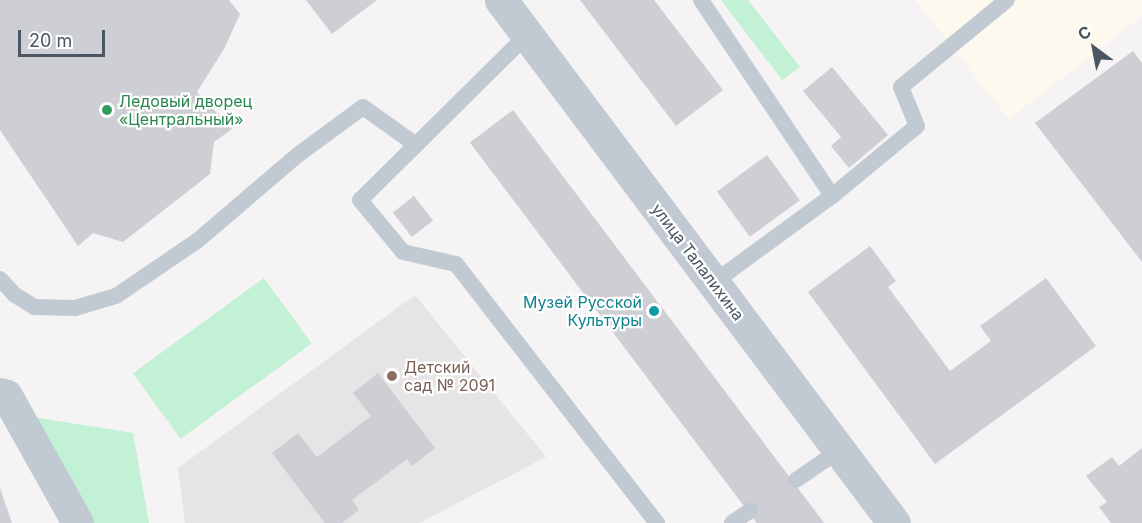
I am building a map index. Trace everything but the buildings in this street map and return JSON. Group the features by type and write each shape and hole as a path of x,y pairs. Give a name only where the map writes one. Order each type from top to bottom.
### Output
{"street":[{"name":"улица Талалихина","path":"501,0 894,523"},
{"path":"0,394 7,396 78,523"}],"lane":[{"path":"701,0 832,196"},
{"path":"713,283 832,196 917,126 901,87 1007,0"},
{"path":"528,34 360,200 403,252 456,264 657,523"},
{"path":"0,279 15,295 34,307 75,308 116,296 197,241 299,154 363,107 416,145"},
{"path":"796,480 840,450"},
{"path":"732,523 750,511"}],"shaded area":[{"path":"915,0 1142,0 1142,16 1009,119"},
{"name":"Детский сад № 2091","path":"415,295 546,457 419,523 185,523 178,468"}],"green space":[{"path":"721,0 748,0 800,67 782,80"},
{"path":"264,278 312,344 181,439 133,373"},
{"path":"33,417 133,433 149,523 90,523"}],"place":[{"name":"Ледовый дворец «Центральный»","path":"107,110"},
{"name":"Музей Русской Культуры","path":"654,311"},
{"name":"Детский сад № 2091","path":"392,376"}]}
